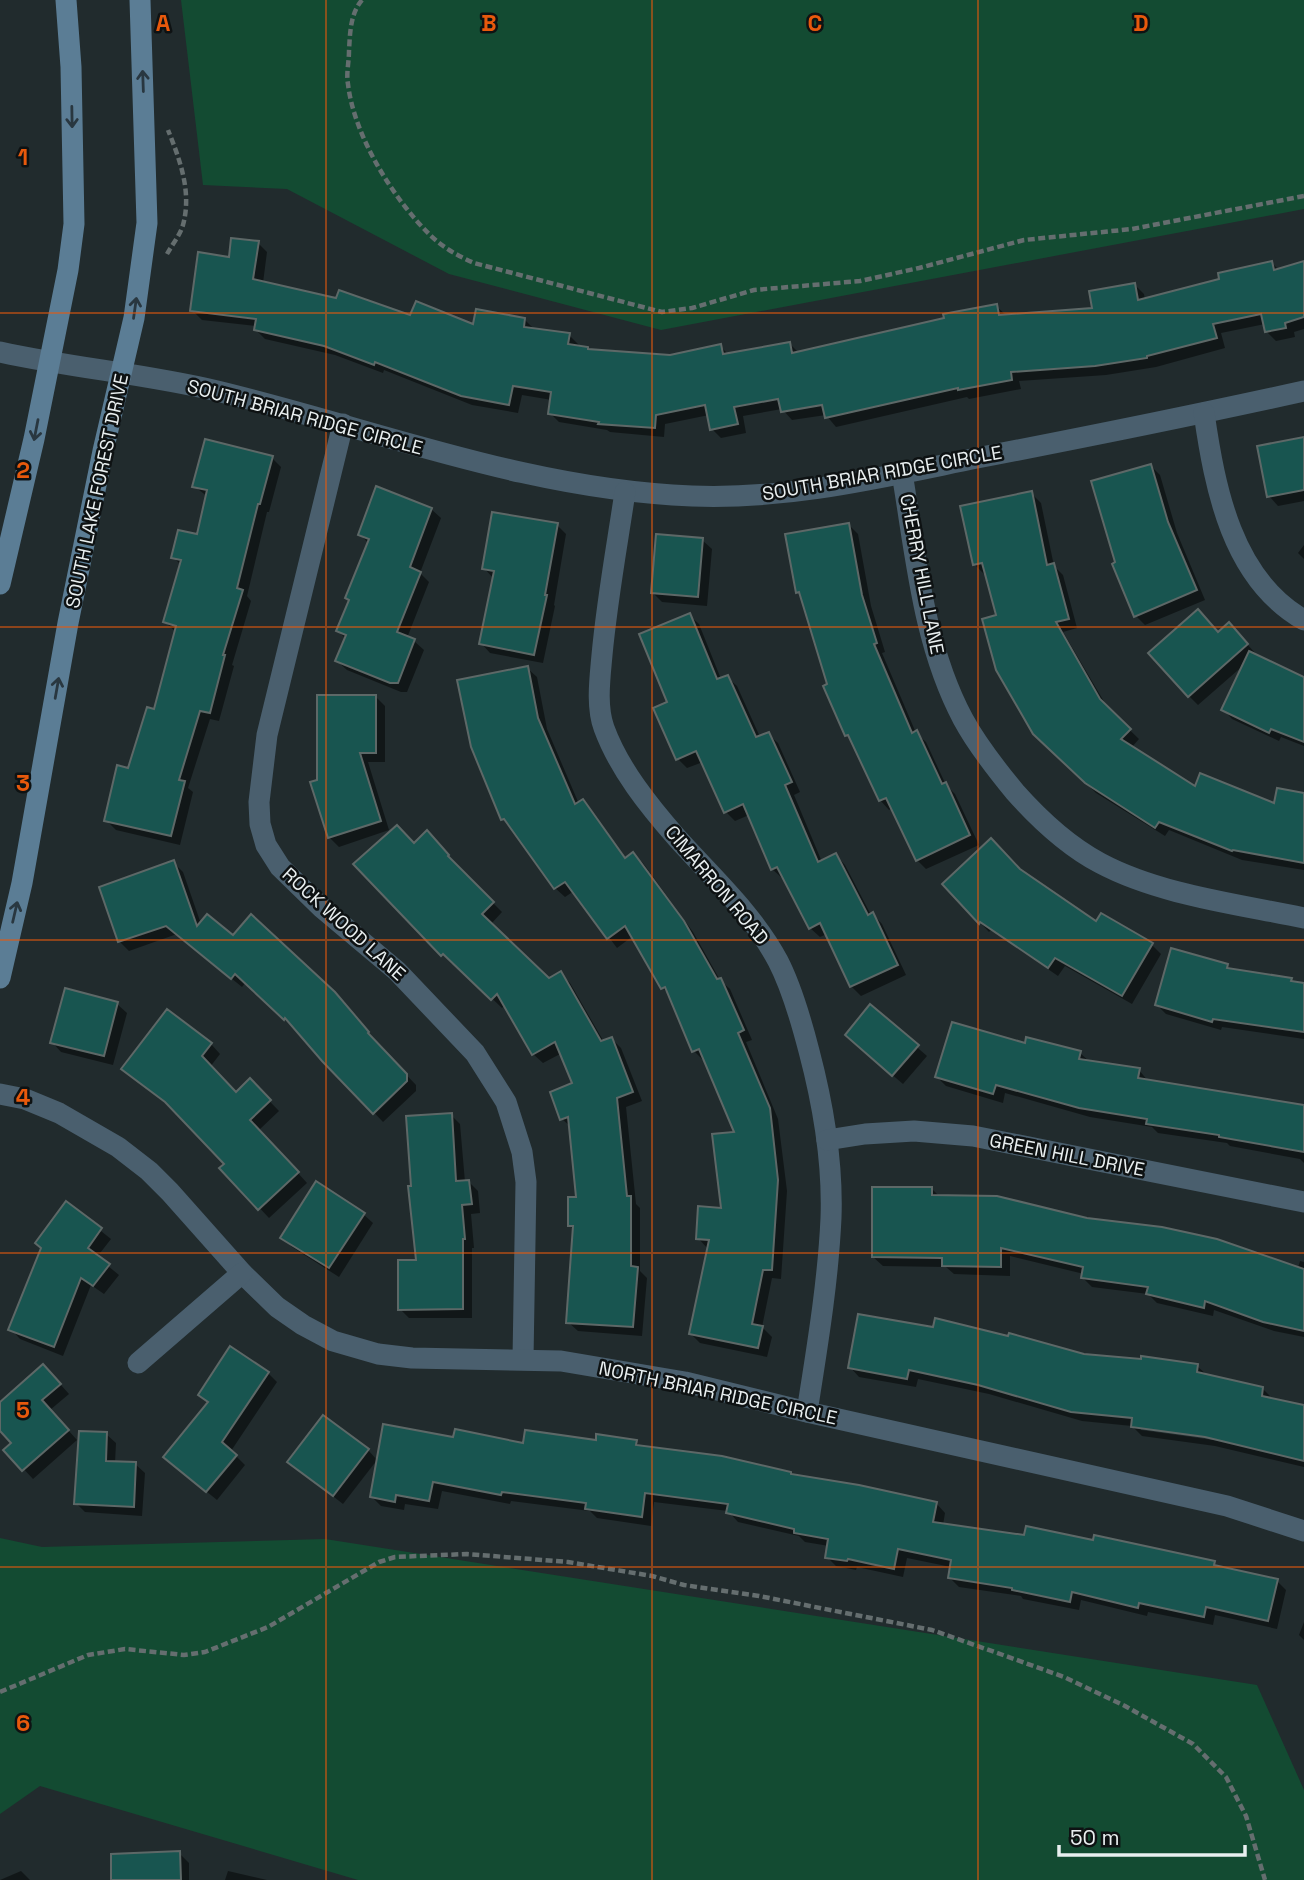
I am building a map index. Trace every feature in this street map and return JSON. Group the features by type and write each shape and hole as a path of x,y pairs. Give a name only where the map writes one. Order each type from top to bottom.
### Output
{"main road":[{"path":"0,584 34,439 68,270 74,224 71,67 66,0"},
{"name":"SOUTH LAKE FOREST DRIVE","path":"0,978 22,883 68,623 103,451 134,318 147,223 140,0"}],"street":[{"name":"SOUTH BRIAR RIDGE CIRCLE","path":"0,352 215,391 520,474 625,492 693,496 771,494 902,473 1304,391"},
{"path":"1203,413 1217,491 1232,534 1253,572 1271,594 1288,611 1304,620"},
{"name":"ROCK WOOD LANE","path":"343,424 267,735 259,802 260,824 266,845 280,867 322,908 397,971 475,1053 506,1102 522,1152 526,1182 523,1359"},
{"name":"CHERRY HILL LANE","path":"902,473 929,626 951,692 964,720 993,766 1032,811 1084,854 1143,881 1304,918"},
{"name":"CIMARRON ROAD","path":"625,492 605,630 600,702 603,726 614,751 636,787 674,835 757,928 778,961 803,1028 814,1068 827,1140 831,1215 826,1289 807,1412"},
{"name":"NORTH BRIAR RIDGE CIRCLE","path":"0,1094 59,1112 118,1147 149,1171 170,1192 242,1273 277,1307 303,1325 344,1344 378,1354 412,1358 561,1361 685,1382 1227,1506 1304,1531"},
{"name":"GREEN HILL DRIVE","path":"827,1140 914,1131 973,1136 1304,1202"},
{"path":"138,1363 242,1273"}],"path":[{"path":"362,0 356,7 351,27 347,83 356,122 370,155 429,234 454,254 474,263 663,313 692,308 754,290 860,281 1024,240 1132,229 1304,195"},
{"path":"0,1692 88,1655 125,1649 184,1655 205,1652 268,1627 379,1562 395,1557 467,1555 568,1562 932,1630 1064,1677 1125,1706 1192,1744 1226,1777 1246,1816 1265,1880"}],"green space":[{"path":"181,0 1304,0 1304,209 661,330 449,274 287,189 203,185"},
{"path":"0,1538 42,1547 325,1539 1257,1685 1304,1790 1304,1880 358,1880 40,1786 0,1814"}],"building":[{"path":"231,238 259,241 253,279 336,298 339,290 410,315 416,301 473,324 476,309 525,318 524,327 570,333 568,344 588,349 670,355 721,344 723,354 790,342 792,353 944,318 943,314 997,304 999,315 1092,308 1089,291 1135,283 1138,300 1219,279 1218,273 1272,261 1274,270 1304,261 1304,317 1285,323 1286,328 1265,332 1261,314 1213,324 1217,338 1147,358 1095,366 1011,372 1012,380 958,388 825,418 822,405 781,412 778,399 734,407 738,424 710,430 705,405 656,415 655,428 598,424 599,422 548,414 551,392 513,386 509,405 461,396 375,362 374,365 324,346 254,330 256,319 190,311 198,252 229,257"},
{"path":"1304,437 1304,490 1267,497 1257,446"},
{"path":"205,439 273,456 237,588 243,590 223,655 210,713 200,711 179,780 185,781 171,836 104,821 117,765 128,768 147,707 154,709 176,626 163,622 181,560 171,558 178,530 197,534 207,490 192,487"},
{"path":"1151,464 1168,522 1197,590 1134,617 1112,564 1115,562 1091,481"},
{"path":"376,486 432,508 410,567 421,572 397,632 415,639 398,683 390,683 335,661 346,635 336,631 349,600 345,598 369,539 358,535"},
{"path":"1032,491 1047,565 1054,563 1069,619 1056,622 1100,699 1131,729 1121,739 1195,786 1200,773 1274,803 1277,788 1304,793 1304,863 1232,851 1159,822 1155,828 1085,783 1033,734 996,670 982,619 996,615 982,563 973,565 960,506"},
{"path":"492,512 558,523 534,655 479,644 494,571 482,569"},
{"path":"849,523 862,595 877,643 874,644 912,733 917,730 942,784 946,782 970,835 916,861 886,798 879,801 848,735 845,736 823,686 827,684 799,592 796,593 785,534"},
{"path":"656,534 703,538 698,597 651,593"},
{"path":"1198,609 1218,632 1229,622 1248,644 1188,697 1148,653"},
{"path":"690,613 717,679 728,675 756,737 769,732 792,782 785,785 818,862 836,853 868,915 873,912 898,965 850,987 820,923 809,929 777,867 771,870 743,804 724,813 696,751 676,760 653,708 667,702 639,634"},
{"path":"1249,651 1304,677 1304,742 1271,729 1269,733 1221,710"},
{"path":"528,666 538,718 575,804 583,799 625,858 633,852 684,921 717,979 721,978 744,1030 738,1033 770,1108 778,1180 772,1270 763,1270 752,1324 763,1326 758,1348 689,1334 709,1240 696,1239 698,1206 721,1208 712,1134 734,1132 699,1049 692,1052 665,987 661,989 625,926 607,939 565,882 554,889 504,819 501,820 471,747 457,680"},
{"path":"317,695 376,695 376,753 360,753 381,821 328,838 310,782 317,780"},
{"path":"397,825 414,843 427,830 448,856 494,902 482,914 549,978 561,971 601,1041 612,1037 633,1092 617,1098 627,1196 631,1196 631,1266 638,1267 633,1327 566,1323 573,1226 568,1226 568,1197 576,1197 568,1117 560,1120 550,1092 572,1083 555,1042 532,1055 497,994 491,1000 443,954 441,956 353,864"},
{"path":"991,838 1020,869 1096,921 1101,913 1153,943 1122,996 1055,958 1048,968 980,922 979,924 942,884"},
{"path":"174,860 197,926 207,914 233,935 251,914 335,992 368,1033 407,1074 407,1081 373,1114 285,1018 284,1020 235,974 231,979 166,926 118,942 99,887"},
{"path":"1171,948 1228,964 1227,968 1292,978 1291,981 1304,983 1304,1032 1213,1019 1212,1022 1155,1005"},
{"path":"65,988 118,1002 104,1056 50,1043"},
{"path":"870,1004 919,1045 892,1076 845,1035"},
{"path":"167,1009 212,1043 202,1056 236,1092 250,1078 271,1100 250,1120 299,1172 258,1210 219,1168 224,1164 165,1102 121,1069"},
{"path":"952,1022 1025,1043 1026,1037 1081,1051 1079,1059 1140,1068 1138,1078 1304,1105 1304,1152 1146,1124 1147,1119 1079,1108 996,1085 993,1094 935,1077"},
{"path":"452,1113 456,1181 469,1180 472,1204 462,1205 465,1239 463,1309 398,1310 398,1260 416,1260 408,1186 411,1186 406,1116"},
{"path":"316,1181 365,1213 329,1268 280,1238"},
{"path":"872,1187 932,1187 932,1195 997,1196 1087,1218 1162,1227 1217,1239 1304,1269 1304,1331 1263,1322 1205,1301 1204,1308 1146,1294 1148,1287 1081,1278 1083,1267 1001,1248 1001,1267 942,1266 942,1258 872,1257"},
{"path":"66,1201 102,1228 88,1248 110,1264 93,1286 81,1278 54,1347 8,1330 41,1248 35,1243"},
{"path":"858,1314 933,1327 935,1318 1008,1336 1009,1333 1084,1354 1141,1359 1141,1356 1198,1364 1197,1372 1263,1387 1262,1396 1304,1405 1304,1461 1205,1437 1131,1427 1132,1418 1071,1412 978,1385 909,1370 907,1379 848,1368"},
{"path":"230,1346 269,1372 222,1442 237,1455 206,1492 163,1457 208,1402 198,1395"},
{"path":"43,1364 61,1384 42,1400 69,1430 22,1471 3,1450 11,1443 0,1431 0,1402"},
{"path":"323,1415 369,1449 333,1496 287,1462"},
{"path":"383,1424 453,1437 455,1429 523,1443 525,1430 596,1440 596,1434 637,1440 636,1445 722,1456 791,1474 937,1502 933,1522 1024,1535 1026,1526 1093,1540 1094,1535 1215,1561 1214,1565 1278,1579 1268,1621 1206,1607 1204,1617 1139,1603 1138,1608 1072,1592 1070,1602 1012,1588 948,1578 951,1560 898,1549 894,1569 848,1559 825,1558 828,1539 794,1533 794,1529 726,1513 728,1504 645,1493 642,1517 585,1509 586,1503 502,1492 501,1495 433,1482 429,1501 396,1495 395,1502 370,1497"},
{"path":"79,1431 107,1432 106,1461 136,1462 134,1507 74,1504"},
{"path":"180,1851 181,1880 111,1880 111,1854"}]}
